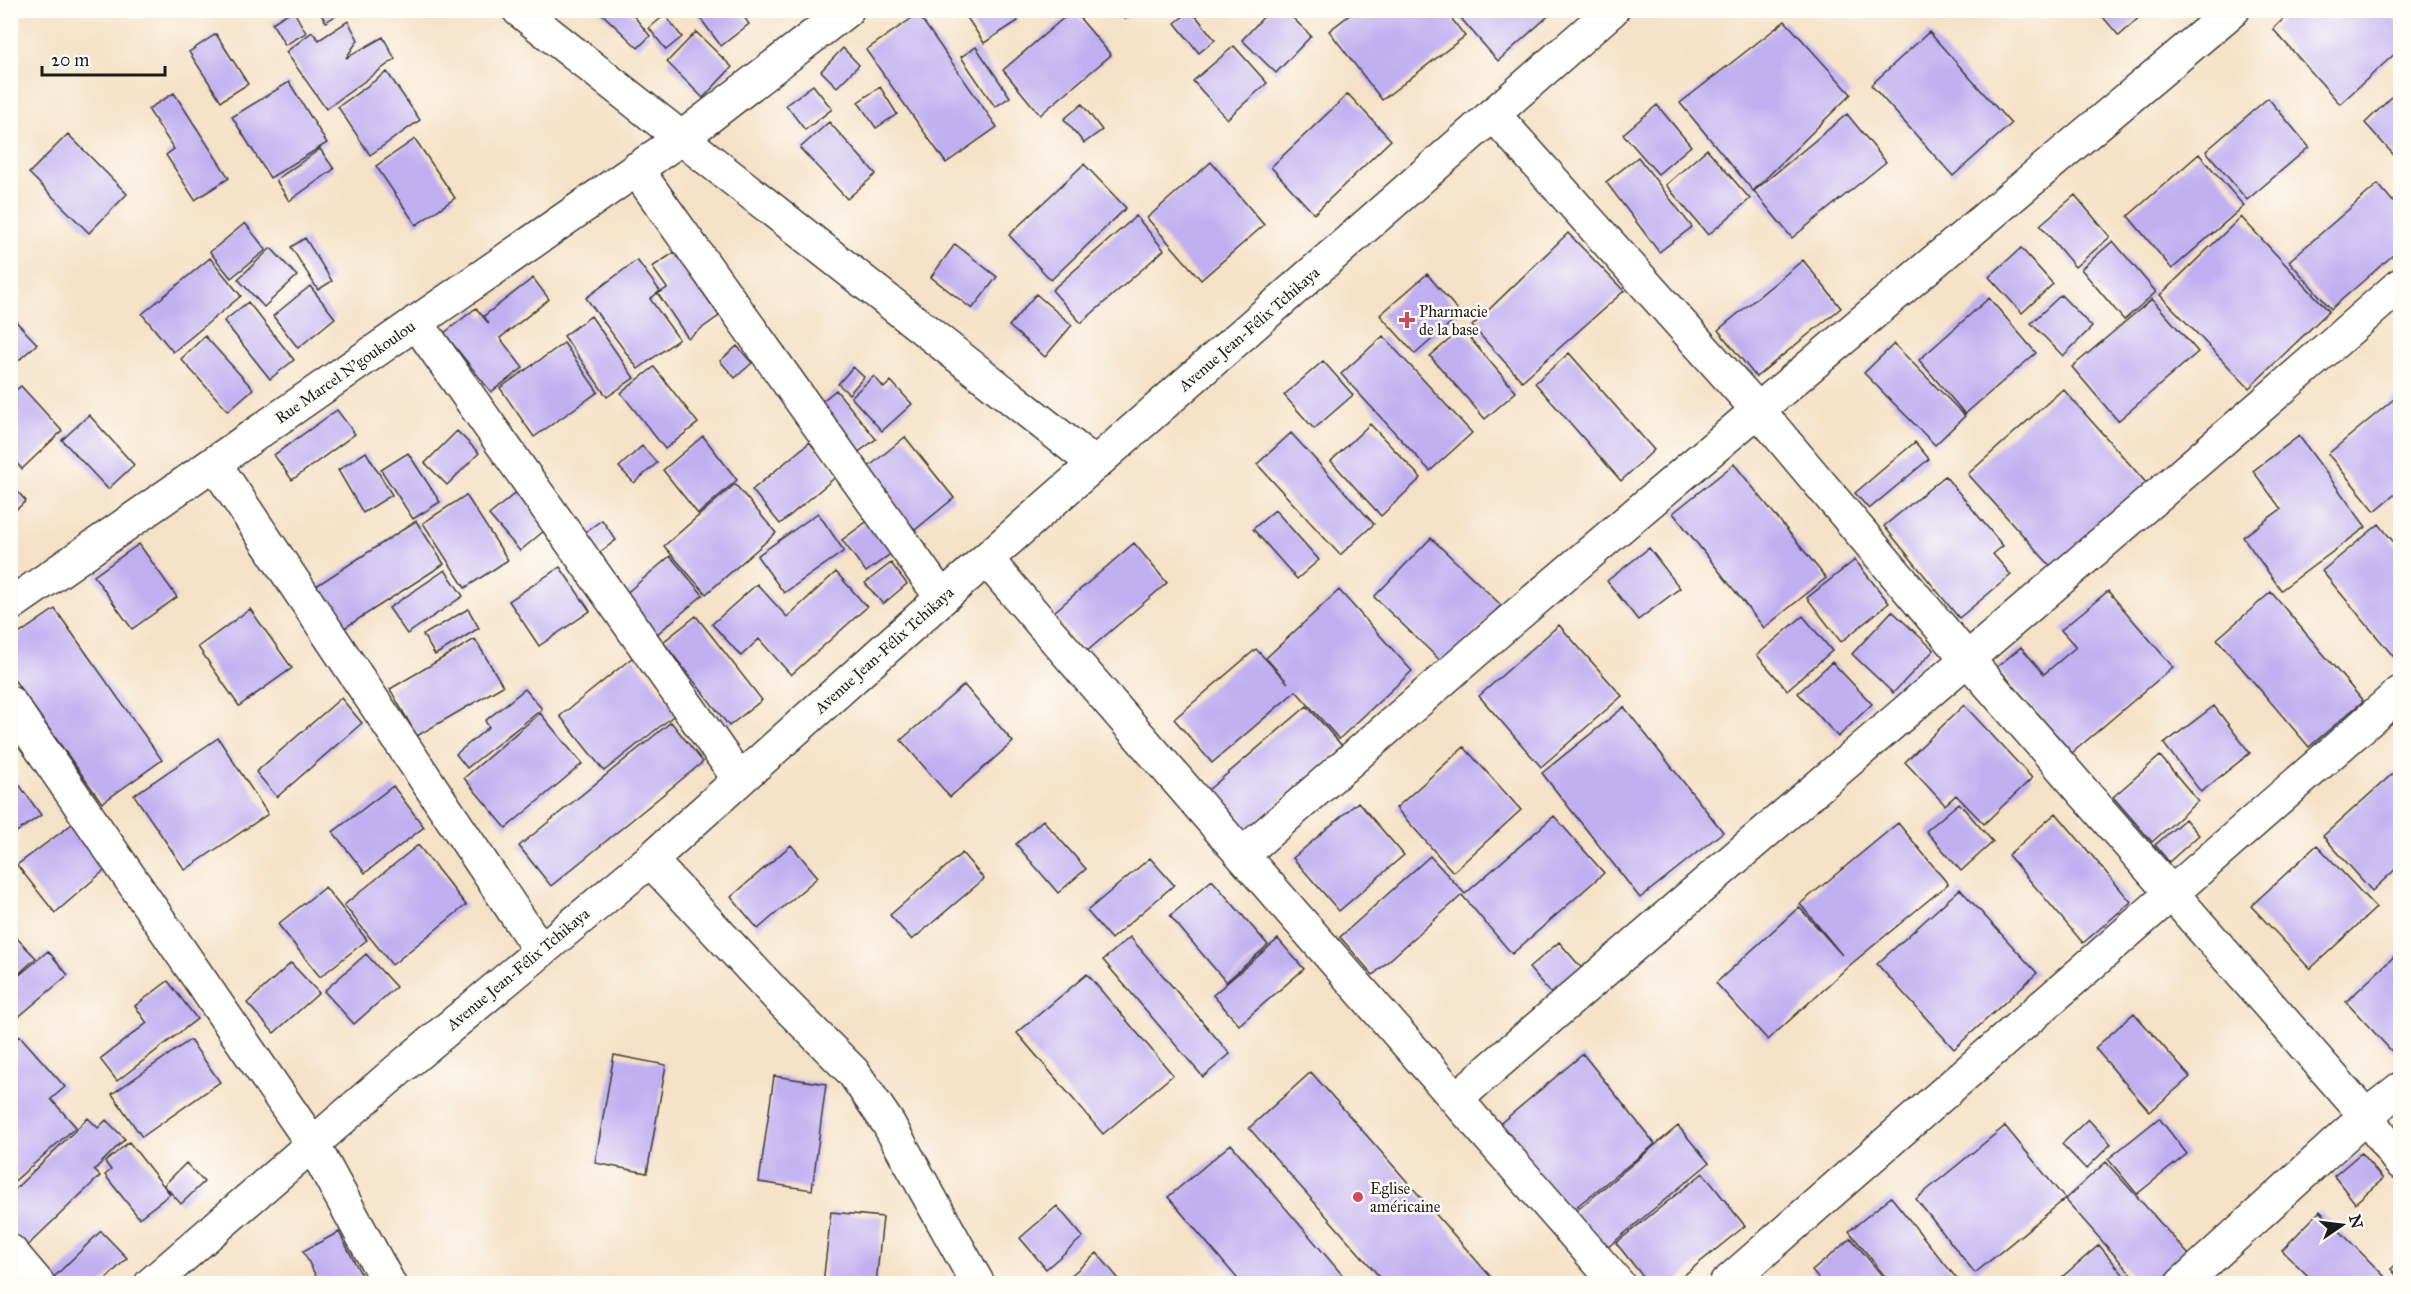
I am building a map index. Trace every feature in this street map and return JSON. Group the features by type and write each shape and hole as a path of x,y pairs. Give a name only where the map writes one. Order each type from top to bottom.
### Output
{"street":[{"path":"519,10 680,140 1095,464"},
{"name":"Rue Marcel N'goukoulou","path":"10,605 680,140 847,10"},
{"name":"Avenue Jean-Félix Tchikaya","path":"152,1284 312,1143 650,860 942,598 1612,10"},
{"path":"1242,855 1510,621 2233,10"},
{"path":"1492,114 1758,410 1968,660 2366,1116 2400,1162"},
{"path":"636,169 942,598"},
{"path":"1456,1100 1713,875 1968,660 2400,285"},
{"path":"417,322 739,779"},
{"path":"214,463 540,950"},
{"path":"987,560 1618,1284"},
{"path":"1726,1284 2400,693"},
{"path":"10,703 312,1143 389,1284"},
{"path":"650,860 780,999 853,1072 888,1123 978,1284"},
{"path":"2182,1284 2366,1116 2400,1089"},
{"path":"10,1251 38,1284"}],"building":[{"path":"293,10 306,33 285,45 272,23"},
{"path":"318,10 344,10 326,22"},
{"path":"598,10 629,10 650,36 638,48"},
{"path":"694,10 739,10 749,24 721,46"},
{"path":"747,10 761,10 752,17"},
{"path":"962,10 1012,10 1018,21 984,43"},
{"path":"1073,10 1111,55 1040,115 1003,70"},
{"path":"1118,10 1136,10 1125,19"},
{"path":"1191,10 1215,40 1199,53 1175,23"},
{"path":"1270,10 1285,10 1311,36 1276,73 1242,40"},
{"path":"1356,10 1445,10 1465,36 1382,100 1329,31"},
{"path":"1463,10 1555,10 1498,61 1458,15"},
{"path":"2097,10 2147,10 2119,36"},
{"path":"2293,10 2387,10 2400,25 2400,49 2340,104 2273,29"},
{"path":"918,14 997,127 946,163 866,50"},
{"path":"665,15 682,37 666,50 649,28"},
{"path":"348,21 358,40 346,58 383,37 395,59 326,109 286,52 312,32 319,40"},
{"path":"1785,21 1851,94 1753,191 1680,103"},
{"path":"696,32 732,67 703,98 667,62"},
{"path":"1929,32 2011,124 1953,176 1871,85"},
{"path":"216,34 248,84 221,101 189,52"},
{"path":"1234,46 1267,83 1227,119 1193,81"},
{"path":"976,47 1010,97 995,107 961,57"},
{"path":"843,48 859,65 837,87 821,71"},
{"path":"387,72 420,120 370,155 338,107"},
{"path":"289,82 327,143 270,178 232,117"},
{"path":"813,85 832,109 805,130 786,105"},
{"path":"880,87 897,114 876,128 858,102"},
{"path":"2400,89 2400,162 2365,123"},
{"path":"174,93 229,178 195,200 166,155 174,149 148,109"},
{"path":"1348,94 1391,140 1314,214 1271,167"},
{"path":"2268,98 2309,147 2247,200 2206,151"},
{"path":"1082,104 1102,130 1084,143 1064,119"},
{"path":"1657,105 1691,146 1658,174 1623,134"},
{"path":"1847,114 1886,162 1792,238 1754,191"},
{"path":"829,122 876,174 847,199 800,148"},
{"path":"68,134 127,194 89,233 29,173"},
{"path":"415,139 455,198 416,225 376,166"},
{"path":"320,149 334,169 289,201 276,180"},
{"path":"1707,149 1750,199 1708,235 1666,185"},
{"path":"2199,154 2244,206 2172,269 2128,216"},
{"path":"1638,157 1692,227 1659,252 1606,182"},
{"path":"1211,162 1264,225 1201,280 1147,218"},
{"path":"1084,164 1126,208 1051,280 1009,235"},
{"path":"2378,184 2400,210 2400,249 2331,309 2289,261"},
{"path":"2075,195 2110,237 2075,267 2040,225"},
{"path":"1136,216 1164,250 1081,323 1052,290"},
{"path":"2241,217 2329,311 2249,388 2160,295"},
{"path":"245,223 266,250 231,278 210,252"},
{"path":"1568,233 1624,291 1522,381 1472,326"},
{"path":"305,238 332,281 318,290 291,247"},
{"path":"2113,241 2156,292 2124,320 2081,269"},
{"path":"955,244 997,277 972,309 931,277"},
{"path":"271,248 297,276 264,307 238,279"},
{"path":"2021,248 2053,284 2022,313 1989,277"},
{"path":"675,252 719,316 688,338 658,294 667,288 652,267"},
{"path":"210,258 241,296 173,352 142,314"},
{"path":"637,260 660,291 650,299 679,339 638,369 586,298"},
{"path":"1803,260 1841,308 1756,377 1718,330"},
{"path":"1427,274 1461,314 1415,354 1380,315"},
{"path":"533,278 549,299 500,338 523,368 491,392 444,333 476,308 489,324 484,316"},
{"path":"310,286 335,318 298,348 273,316"},
{"path":"1036,294 1072,325 1045,357 1009,326"},
{"path":"2061,295 2092,327 2063,356 2031,323"},
{"path":"1989,298 2036,353 1965,414 1919,360"},
{"path":"2152,299 2198,352 2118,421 2072,367"},
{"path":"248,302 294,360 270,379 224,321"},
{"path":"10,315 37,344 10,368"},
{"path":"591,316 634,378 607,397 564,336"},
{"path":"1462,329 1516,392 1485,419 1430,356"},
{"path":"205,336 253,389 228,411 181,359"},
{"path":"1383,336 1472,433 1430,471 1341,374"},
{"path":"564,343 598,392 534,437 500,388"},
{"path":"1894,344 1965,416 1935,445 1864,373"},
{"path":"2400,344 2400,358 2394,350"},
{"path":"737,346 752,363 735,378 720,361"},
{"path":"1569,353 1654,450 1621,481 1535,383"},
{"path":"1323,361 1353,395 1314,429 1284,395"},
{"path":"654,367 698,423 665,449 621,393"},
{"path":"853,367 864,377 849,394 838,384"},
{"path":"874,376 884,388 891,381 912,404 882,431 851,397"},
{"path":"21,386 62,431 22,469 10,456 10,395"},
{"path":"2063,389 2149,486 2055,571 1968,474"},
{"path":"836,390 876,439 853,456 815,407"},
{"path":"2400,394 2400,490 2375,511 2328,454"},
{"path":"337,410 355,434 292,480 274,455"},
{"path":"89,415 134,465 108,489 62,440"},
{"path":"1370,424 1421,478 1381,516 1331,461"},
{"path":"457,431 479,453 447,485 425,463"},
{"path":"1291,433 1374,524 1340,555 1257,464"},
{"path":"703,436 737,480 698,514 663,470"},
{"path":"2299,436 2366,527 2281,590 2243,537 2281,509 2253,471"},
{"path":"905,437 954,498 915,530 866,469"},
{"path":"810,442 838,475 780,524 752,490"},
{"path":"1915,442 1929,459 1869,509 1855,493"},
{"path":"642,446 657,463 634,483 619,467"},
{"path":"366,452 392,495 363,513 338,470"},
{"path":"408,453 440,502 413,519 381,470"},
{"path":"1734,464 1826,578 1764,628 1673,513"},
{"path":"1945,476 2003,546 1993,554 2011,575 1959,618 1884,526"},
{"path":"10,483 26,501 10,515"},
{"path":"735,484 776,533 706,594 664,546"},
{"path":"520,489 551,525 520,551 489,515"},
{"path":"466,495 508,560 465,588 423,523"},
{"path":"1275,510 1319,560 1297,579 1253,529"},
{"path":"818,513 844,551 784,593 757,556"},
{"path":"602,520 616,540 596,555 581,535"},
{"path":"869,520 893,552 866,572 842,540"},
{"path":"416,521 444,564 340,631 313,588"},
{"path":"2379,524 2400,550 2400,659 2398,662 2322,571"},
{"path":"1431,538 1501,605 1445,665 1374,597"},
{"path":"1134,543 1167,583 1086,652 1053,613"},
{"path":"139,544 177,597 132,629 94,576"},
{"path":"1649,548 1680,588 1638,620 1607,581"},
{"path":"670,556 703,595 656,635 623,596"},
{"path":"1855,560 1889,603 1841,642 1807,598"},
{"path":"891,563 907,584 883,604 865,583"},
{"path":"560,567 590,611 539,646 509,601"},
{"path":"445,570 463,596 407,634 389,608"},
{"path":"836,572 867,607 791,675 759,639 741,656 712,624 757,584 787,617"},
{"path":"1339,590 1412,671 1339,739 1296,691 1212,763 1174,719 1256,649 1288,683 1266,658"},
{"path":"2108,591 2173,667 2072,753 1997,667 2021,647 2044,674 2076,647 2061,630"},
{"path":"2271,592 2363,701 2309,747 2217,639"},
{"path":"55,609 162,760 102,803 10,674 10,640"},
{"path":"250,609 292,668 239,706 198,647"},
{"path":"468,609 479,628 435,655 423,635"},
{"path":"1892,611 1934,650 1893,693 1852,654"},
{"path":"696,616 762,700 729,726 663,642"},
{"path":"1803,616 1832,651 1787,690 1757,655"},
{"path":"1559,625 1622,696 1541,767 1479,696"},
{"path":"475,639 503,686 417,736 390,689"},
{"path":"633,657 677,713 604,771 560,716"},
{"path":"1832,662 1872,704 1838,737 1798,693"},
{"path":"964,685 1013,742 950,797 901,740"},
{"path":"525,689 542,709 467,768 456,754 489,727 485,721"},
{"path":"341,698 362,723 277,797 256,772"},
{"path":"1964,705 2032,778 1984,824 1956,795 1945,805 1905,762"},
{"path":"1307,706 1343,747 1243,833 1207,791"},
{"path":"2214,706 2250,753 2201,792 2164,744"},
{"path":"1624,707 1723,832 1640,898 1542,773"},
{"path":"540,713 582,764 506,828 464,778"},
{"path":"671,722 703,762 551,886 519,846"},
{"path":"218,738 268,814 185,870 134,795"},
{"path":"1464,747 1521,810 1453,872 1396,808"},
{"path":"2160,756 2198,801 2152,842 2113,797"},
{"path":"2400,767 2400,865 2372,891 2323,836"},
{"path":"10,772 41,815 15,833 10,827"},
{"path":"393,786 424,827 365,873 333,832"},
{"path":"1358,802 1404,855 1339,911 1293,858"},
{"path":"1959,803 1993,842 1961,871 1926,831"},
{"path":"2056,813 2131,902 2083,943 2008,855"},
{"path":"1554,816 1604,873 1512,954 1462,895 1373,975 1340,937 1430,856 1465,894"},
{"path":"79,819 114,862 55,913 17,865"},
{"path":"2185,819 2199,835 2169,862 2155,845"},
{"path":"1043,820 1086,869 1058,893 1016,844"},
{"path":"1898,823 1948,884 1850,965 1768,1040 1716,983 1799,907 1842,955 1800,904"},
{"path":"418,845 466,905 392,965 344,905"},
{"path":"791,845 818,877 758,929 731,897"},
{"path":"2317,845 2376,908 2310,969 2251,906"},
{"path":"962,853 984,879 912,940 890,915"},
{"path":"1150,858 1174,885 1111,939 1087,911"},
{"path":"1212,880 1268,945 1226,982 1170,916"},
{"path":"325,887 367,940 320,977 278,924"},
{"path":"1960,889 2037,973 1954,1049 1877,964"},
{"path":"10,931 36,958 10,982"},
{"path":"1130,937 1230,1054 1203,1077 1103,960"},
{"path":"1278,939 1304,969 1239,1025 1213,995"},
{"path":"1559,942 1585,972 1555,998 1529,968"},
{"path":"48,951 68,975 10,1024 10,983"},
{"path":"2400,951 2400,1060 2346,1002"},
{"path":"366,954 396,987 354,1024 324,991"},
{"path":"291,963 319,993 274,1033 247,1003"},
{"path":"1087,974 1173,1075 1103,1134 1017,1033"},
{"path":"168,981 197,1019 117,1081 100,1059 147,1023 135,1006"},
{"path":"2134,1013 2190,1077 2150,1112 2095,1048"},
{"path":"20,1036 65,1087 51,1099 76,1127 10,1185 10,1045"},
{"path":"190,1040 220,1082 142,1137 112,1094"},
{"path":"1583,1054 1655,1144 1566,1215 1496,1127"},
{"path":"614,1055 666,1065 647,1173 595,1163"},
{"path":"1311,1072 1497,1284 1386,1284 1249,1128"},
{"path":"774,1076 826,1084 812,1190 759,1182"},
{"path":"88,1118 98,1128 106,1120 125,1139 94,1170 100,1176 27,1246 10,1229 10,1194"},
{"path":"2159,1118 2187,1154 2137,1194 2108,1159"},
{"path":"2088,1119 2111,1144 2086,1169 2062,1144"},
{"path":"1678,1126 1709,1163 1601,1253 1570,1216"},
{"path":"2005,1126 2065,1199 1975,1273 1916,1199"},
{"path":"129,1142 170,1194 139,1218 105,1175 111,1170 105,1162"},
{"path":"1231,1144 1350,1284 1242,1284 1168,1197"},
{"path":"2361,1153 2383,1179 2355,1203 2334,1176"},
{"path":"2106,1162 2189,1255 2157,1284 2140,1284 2065,1199"},
{"path":"186,1163 204,1182 181,1204 164,1185"},
{"path":"1703,1173 1745,1226 1673,1284 1649,1284 1616,1243"},
{"path":"1891,1197 1961,1284 1891,1284 1849,1231"},
{"path":"1057,1206 1083,1237 1046,1269 1020,1238"},
{"path":"2320,1211 2392,1284 2316,1284 2282,1250"},
{"path":"831,1212 883,1217 876,1284 823,1284"},
{"path":"101,1231 127,1258 101,1284 50,1284 49,1282"},
{"path":"339,1232 366,1284 320,1284 303,1251"},
{"path":"1851,1238 1889,1284 1823,1284 1812,1271"},
{"path":"2099,1245 2131,1284 2054,1284"},
{"path":"1097,1253 1123,1284 1061,1284"},
{"path":"2400,1261 2400,1280 2391,1269"}],"place":[{"name":"Pharmacie de la base","path":"1407,320"},
{"name":"Eglise américaine","path":"1358,1197"}]}
